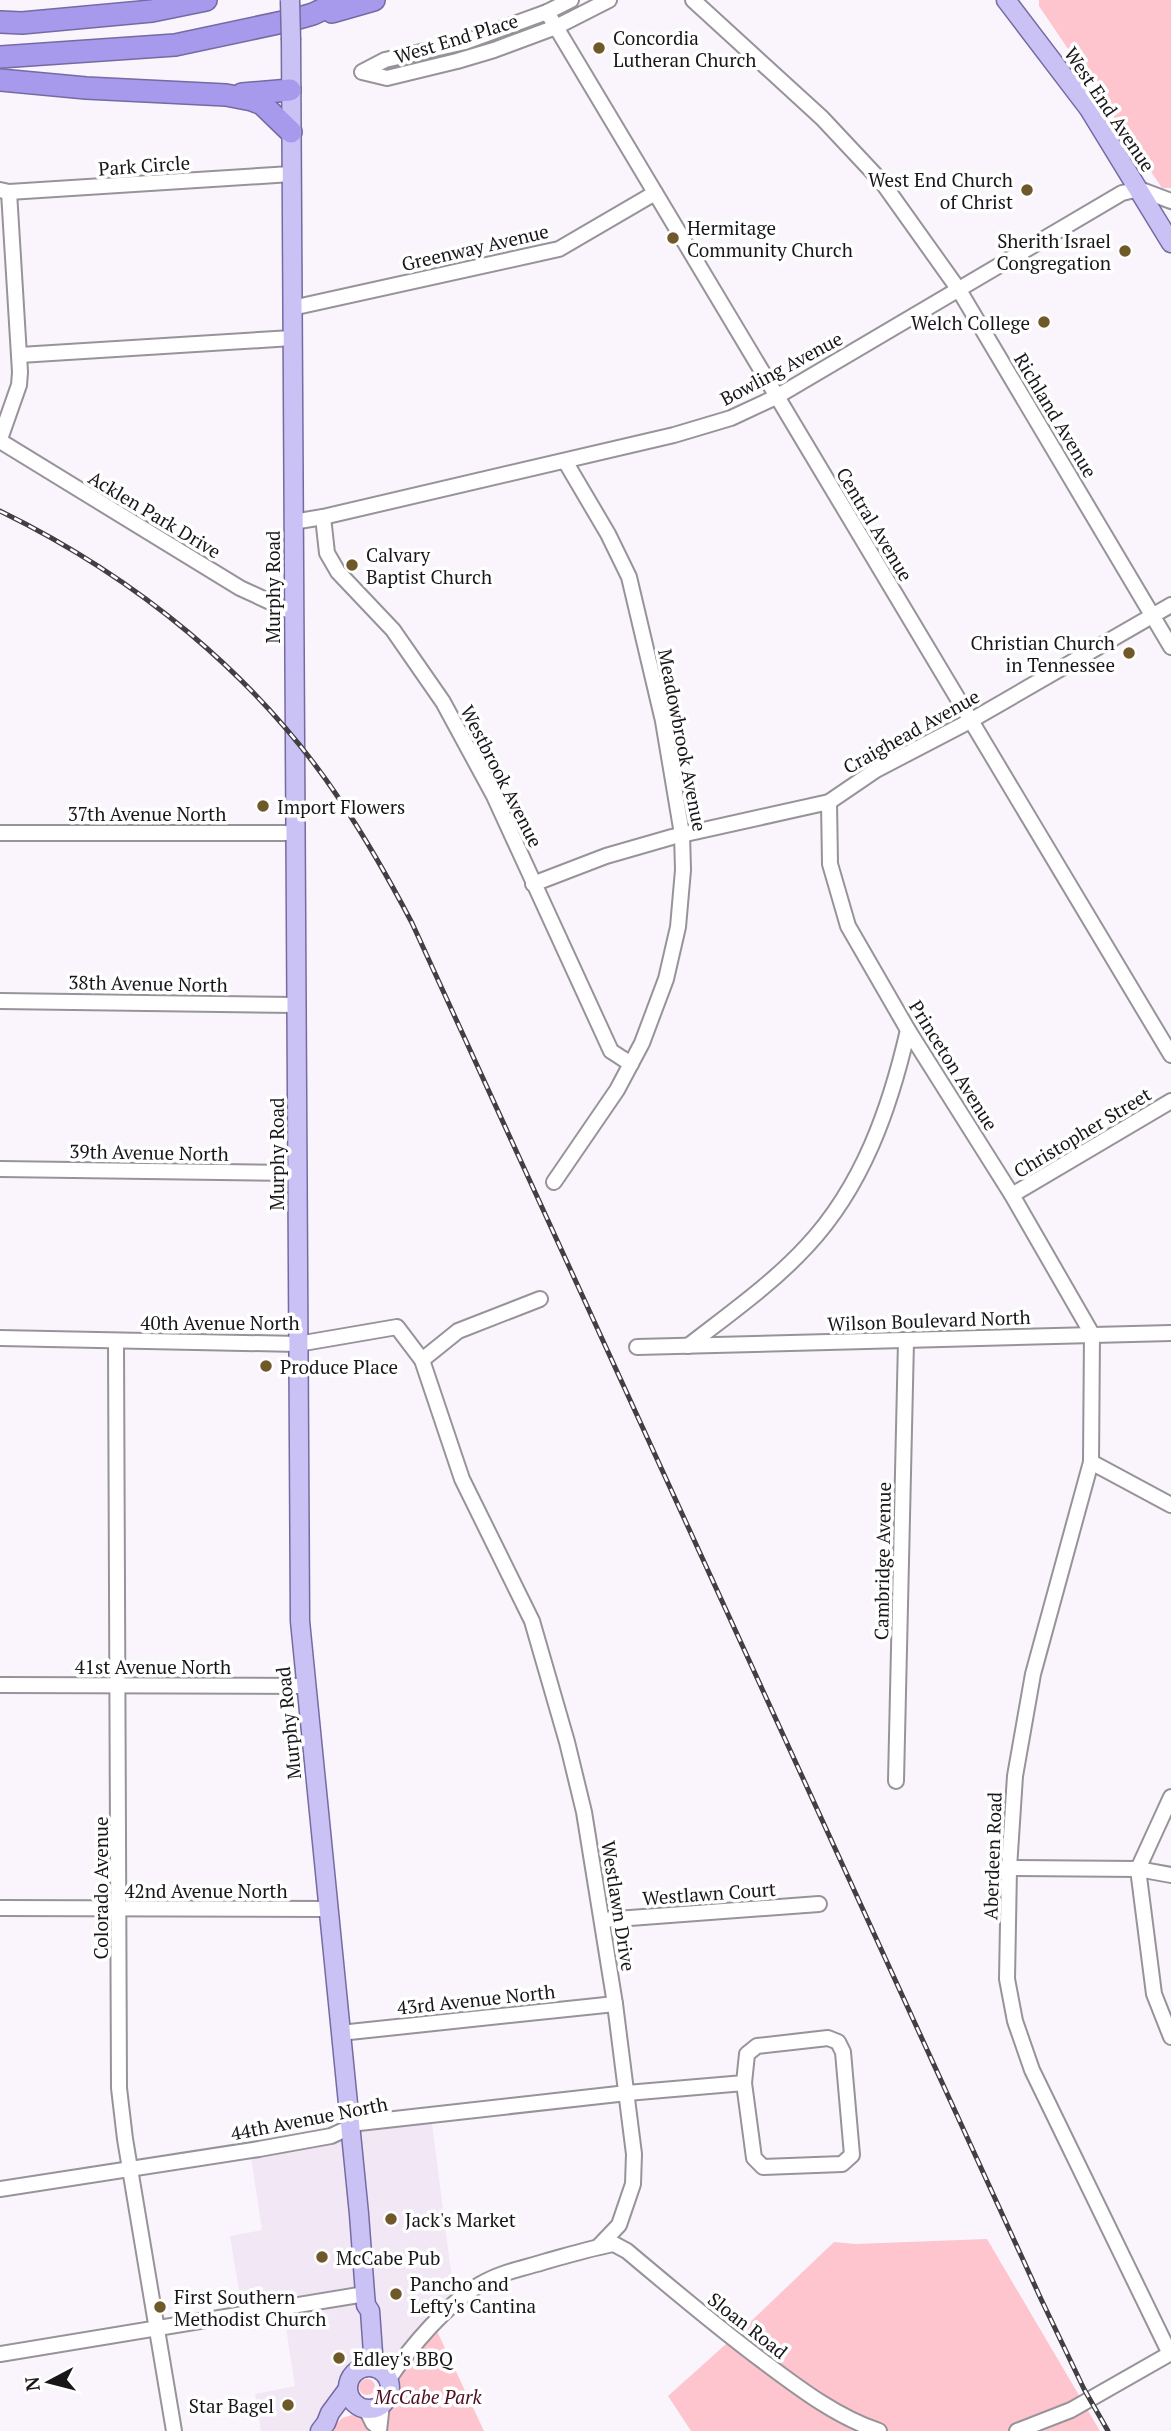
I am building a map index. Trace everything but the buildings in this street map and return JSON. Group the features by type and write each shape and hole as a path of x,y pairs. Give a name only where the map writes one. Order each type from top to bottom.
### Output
{"highway":[{"path":"0,22 22,23 152,10 206,0"},
{"path":"313,14 344,0"},
{"path":"0,57 175,45 327,13 374,0"},
{"path":"0,80 86,88 226,95 290,90"},
{"path":"226,95 262,104 291,132"}],"main road":[{"name":"Murphy Road","path":"290,0 300,1621 359,2214 365,2300 370,2311 375,2371"},
{"name":"West End Avenue","path":"1007,0 1089,109 1171,243"},
{"path":"323,2427 345,2410 389,2394 375,2371 349,2380 363,2402"}],"street":[{"name":"West End Place","path":"571,0 547,12 464,42 385,60 362,72 387,79 494,50 556,27 609,0"},
{"name":"Richland Avenue","path":"693,0 822,118 882,182 959,290 1171,647"},
{"name":"Central Avenue","path":"547,12 1171,1055"},
{"name":"Park Circle","path":"5,191 291,174"},
{"name":"Bowling Avenue","path":"293,522 704,428 776,397 1122,193 1139,189"},
{"path":"1139,189 1171,201"},
{"path":"0,440 19,385 20,355 5,191"},
{"name":"Greenway Avenue","path":"292,308 559,249 655,193"},
{"path":"20,355 292,338"},
{"name":"Acklen Park Drive","path":"0,440 240,588 293,613"},
{"name":"Meadowbrook Avenue","path":"554,1182 617,1090 642,1043 666,979 678,927 683,870 682,834 663,721 629,577 608,534 565,461"},
{"name":"Westbrook Avenue","path":"323,517 327,553 338,572 393,630 443,702 494,796 611,1051 632,1064"},
{"name":"Craighead Avenue","path":"533,884 606,856 682,834 829,802 876,770 970,720 1171,605"},
{"name":"Princeton Avenue","path":"829,802 830,864 848,926 908,1030 1012,1195 1092,1334"},
{"name":"37th Avenue North","path":"0,833 295,833"},
{"name":"38th Avenue North","path":"0,1001 296,1005"},
{"path":"688,1346 764,1287 808,1245 838,1205 863,1166 878,1132 896,1081 908,1030"},
{"name":"Christopher Street","path":"1012,1195 1171,1101"},
{"name":"39th Avenue North","path":"0,1169 297,1173"},
{"path":"422,1360 458,1331 540,1299"},
{"name":"40th Avenue North","path":"0,1338 298,1344 397,1327 422,1360"},
{"name":"Wilson Boulevard North","path":"637,1347 1171,1333"},
{"name":"Aberdeen Road","path":"1092,1334 1091,1462 1033,1674 1015,1776 1009,1868 1007,1979 1015,2021 1032,2070 1170,2354"},
{"name":"Colorado Avenue","path":"116,1341 119,2076 130,2168 173,2431"},
{"name":"Cambridge Avenue","path":"896,1782 906,1341"},
{"name":"Westlawn Drive","path":"422,1360 462,1479 532,1621 584,1812 603,1920 634,2154 633,2184 619,2225 599,2246"},
{"path":"1091,1462 1171,1505"},
{"name":"41st Avenue North","path":"0,1685 305,1686"},
{"path":"1171,1797 1138,1869 1154,1994 1171,2037"},
{"path":"1009,1868 1138,1869 1171,1874"},
{"name":"Westlawn Court","path":"603,1920 819,1904"},
{"name":"42nd Avenue North","path":"0,1908 328,1909"},
{"name":"43rd Avenue North","path":"341,2033 615,2004"},
{"path":"828,2038 838,2042 843,2052 852,2155 842,2164 763,2167 754,2158 744,2082 747,2054 757,2046 828,2038"},
{"name":"44th Avenue North","path":"0,2189 250,2151 331,2136 359,2123 744,2082"},
{"name":"Sloan Road","path":"599,2246 614,2244 627,2251 794,2385 845,2417 879,2431"},
{"path":"375,2371 404,2357 460,2298 481,2284 505,2273 599,2246"},
{"path":"0,2354 365,2300"},
{"path":"1017,2431 1056,2417 1096,2397 1170,2354"},
{"path":"363,2402 378,2429"}],"shaded area":[{"path":"431,2116 455,2303 404,2357 378,2369 362,2367 352,2374 347,2390 320,2431 261,2431 255,2394 295,2386 283,2309 243,2315 230,2236 262,2230 250,2151 359,2123"}],"green space":[{"path":"1039,0 1171,0 1171,188 1162,188 1039,6"},
{"path":"987,2239 1100,2431 691,2431 668,2396 834,2242 855,2244"},
{"name":"McCabe Park","path":"436,2329 484,2431 330,2431 342,2418 375,2408 399,2370"},
{"path":"364,2379 370,2379 375,2387 373,2393 364,2395 359,2390 359,2384"}],"railway":[{"path":"0,511 50,537 145,598 231,671 307,754 340,800 377,860 412,923 1041,2299 1084,2389 1108,2431"}],"place":[{"name":"Concordia Lutheran Church","path":"599,48"},
{"name":"West End Church of Christ","path":"1027,190"},
{"name":"Hermitage Community Church","path":"673,238"},
{"name":"Sherith Israel Congregation","path":"1125,251"},
{"name":"Welch College","path":"1044,322"},
{"name":"Calvary Baptist Church","path":"352,565"},
{"name":"Christian Church in Tennessee","path":"1129,653"},
{"name":"Import Flowers","path":"263,806"},
{"name":"Produce Place","path":"266,1366"},
{"name":"Jack's Market","path":"391,2219"},
{"name":"McCabe Pub","path":"322,2257"},
{"name":"Pancho and Lefty's Cantina","path":"396,2294"},
{"name":"First Southern Methodist Church","path":"160,2307"},
{"name":"Edley's BBQ","path":"339,2358"},
{"name":"Star Bagel","path":"288,2405"}]}
